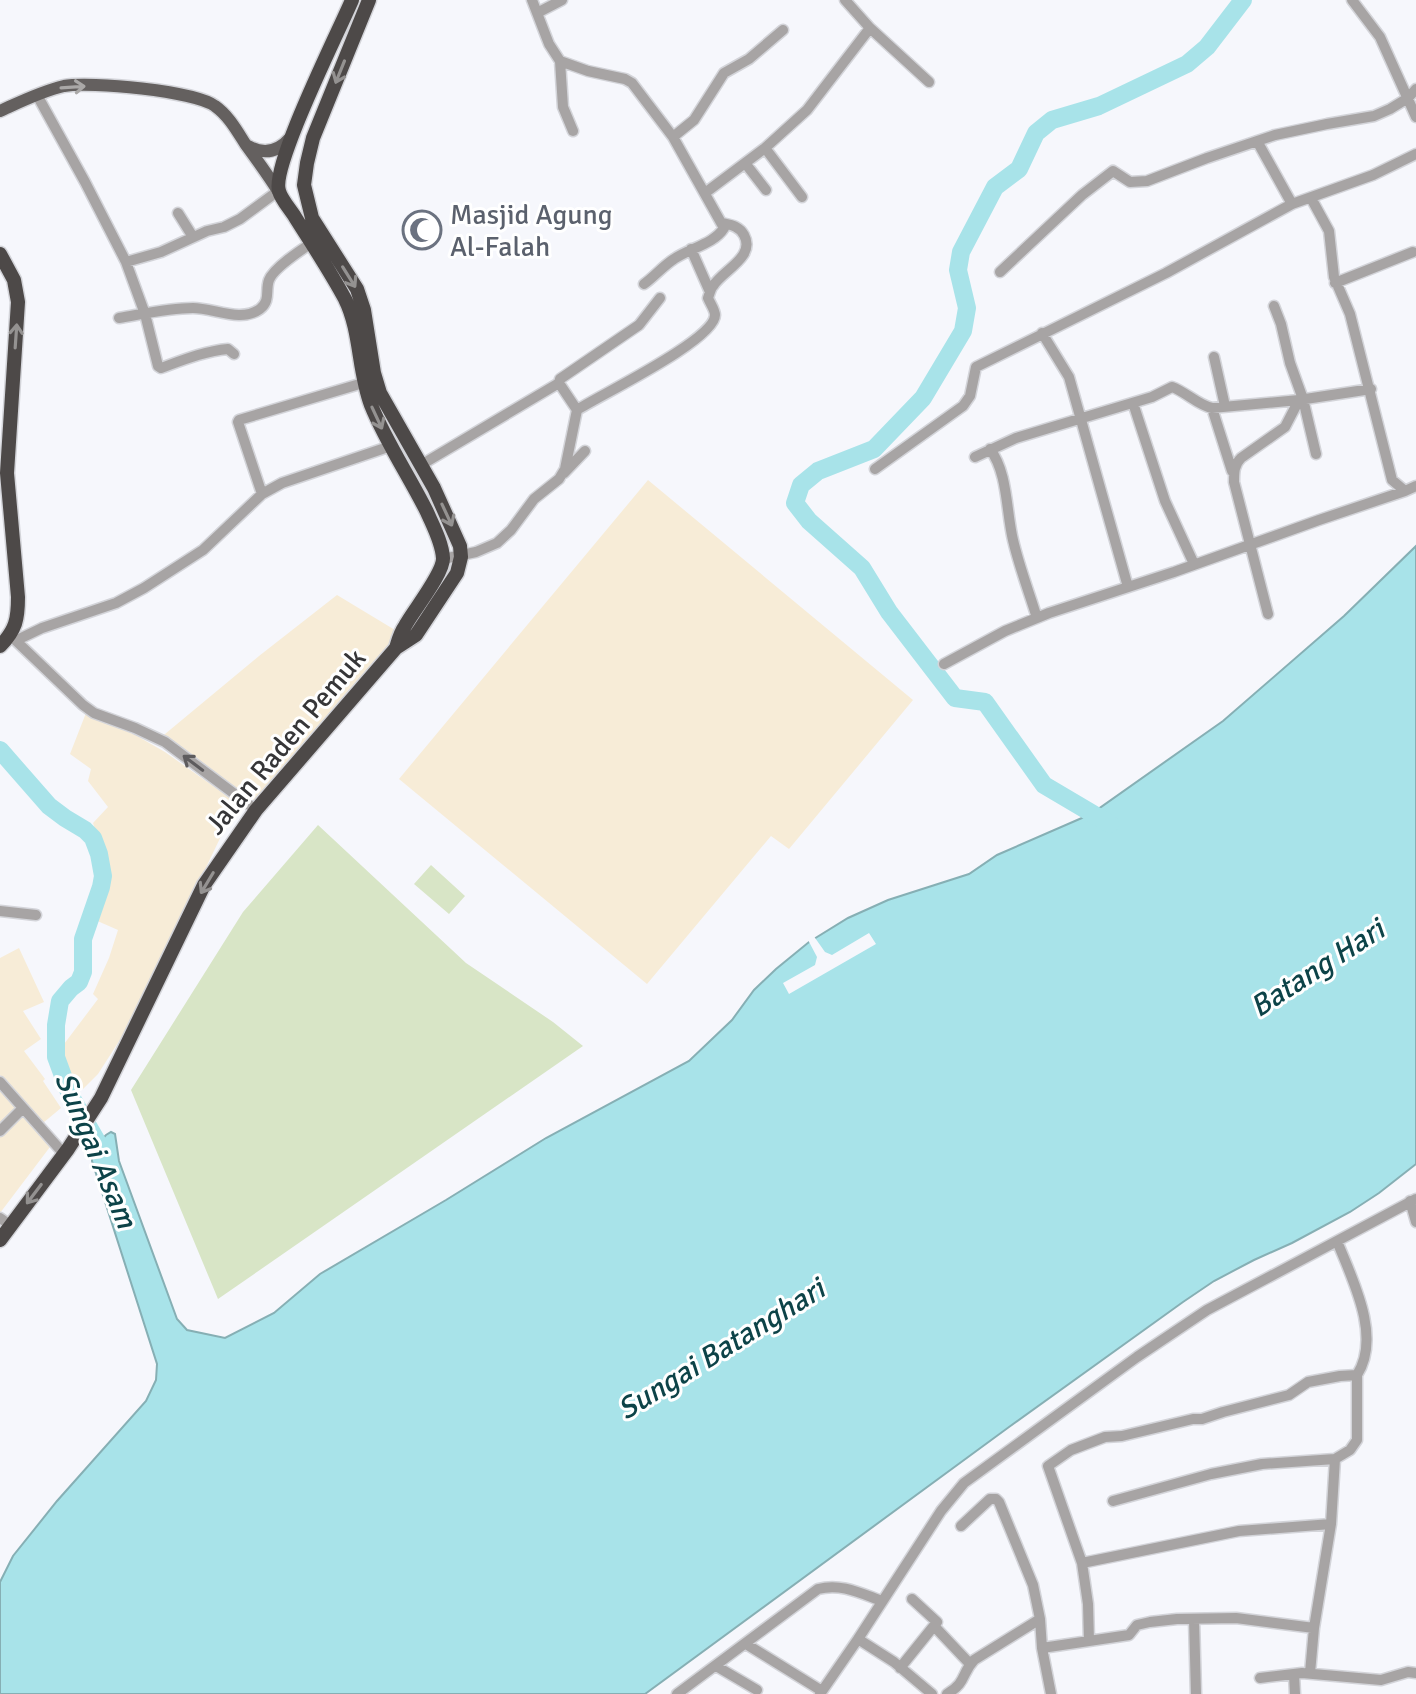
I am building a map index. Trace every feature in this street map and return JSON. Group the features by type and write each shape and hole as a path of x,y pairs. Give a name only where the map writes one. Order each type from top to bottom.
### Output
{"highway":[{"path":"352,0 290,138 281,166 278,191 302,215 357,289 380,393 421,465 456,536 461,557"},
{"path":"302,215 307,163 313,138 369,0"},
{"path":"317,239 350,312 363,383 372,408 434,526 443,559"},
{"path":"0,254 14,280 18,302 7,473 18,616 9,640"},
{"name":"Jalan Raden Pemuk","path":"0,1240 5,1222 66,1152 101,1098 204,885 256,810 396,648 416,635 457,573 461,557"},
{"name":"Jalan Raden Pemuk","path":"396,648 402,629 431,585 443,559"}],"main road":[{"path":"0,111 65,86 107,86 202,99 216,106 232,122 278,191"},
{"path":"246,144 266,152 277,149 290,138"}],"street":[{"path":"532,0 549,44 560,61 563,107 573,131"},
{"path":"537,13 562,0"},
{"path":"845,0 870,28 929,82"},
{"path":"1352,0 1380,37 1412,94 1416,117"},
{"path":"705,193 765,148 807,110 870,28"},
{"path":"673,137 694,120 724,73 749,59 783,30"},
{"path":"560,61 629,81 673,137 724,228 723,232 675,258 644,284"},
{"path":"1000,272 1082,195 1113,171 1130,182 1147,181 1257,141 1374,116 1412,94"},
{"path":"37,95 126,262 145,314 159,367 221,349 228,349 234,354"},
{"path":"1257,141 1292,204"},
{"path":"765,148 802,197"},
{"path":"875,469 963,406 970,396 976,367 1166,273 1263,218 1292,204 1373,175 1416,154"},
{"path":"745,163 766,190"},
{"path":"126,262 224,227 278,191"},
{"path":"1311,198 1329,231 1335,283 1350,314 1392,480 1411,489"},
{"path":"178,213 193,237"},
{"path":"577,410 696,340 715,316 708,298 712,286 742,257 746,249 741,232 733,225 722,223"},
{"path":"119,318 193,308 226,314 250,314 265,304 269,296 269,279 276,271 317,239"},
{"path":"691,249 710,292"},
{"path":"1335,283 1413,252"},
{"path":"421,465 559,383 560,379 639,325 660,298"},
{"path":"1274,306 1316,454"},
{"path":"1042,333 1069,377 1128,587"},
{"path":"1214,357 1225,406"},
{"path":"262,494 239,420 363,383"},
{"path":"559,383 577,410 563,473"},
{"path":"975,457 1016,438 1152,397 1172,387 1212,408 1301,400 1371,389"},
{"path":"1234,476 1236,463 1285,427 1301,400"},
{"path":"1133,403 1165,501 1194,564"},
{"path":"1212,408 1234,476 1268,614"},
{"path":"256,810 165,742 94,713 9,640 116,603 144,588 203,550 262,494 282,483 391,446"},
{"path":"990,449 1000,471 1012,538 1037,618"},
{"path":"443,559 476,552 505,537 534,499 559,479 585,451"},
{"path":"944,664 1005,631 1037,618 1411,489"},
{"path":"0,911 36,915"},
{"path":"0,1082 66,1152"},
{"path":"0,1131 23,1108"},
{"path":"746,1644 821,1693 941,1511 964,1483 1207,1310 1413,1200 1416,1222"},
{"path":"1113,1501 1211,1474 1262,1464 1335,1459 1350,1450 1357,1440 1357,1375 1363,1367 1365,1321 1337,1241"},
{"path":"1089,1641 1082,1563 1048,1465 1071,1450 1105,1437 1202,1419 1289,1395 1308,1382 1357,1375"},
{"path":"1310,1673 1331,1524 1335,1459"},
{"path":"961,1526 990,1499 999,1502 1033,1585 1051,1694"},
{"path":"1082,1563 1239,1531 1331,1524"},
{"path":"681,1693 818,1589 842,1586 882,1601"},
{"path":"900,1668 937,1621 912,1599"},
{"path":"1042,1648 1129,1635 1135,1626 1150,1622 1236,1618 1314,1628"},
{"path":"947,1694 958,1687 970,1664 998,1643 1040,1619"},
{"path":"1194,1619 1196,1694"},
{"path":"935,1627 970,1664"},
{"path":"858,1639 932,1694"},
{"path":"716,1666 757,1690"},
{"path":"1260,1678 1310,1673 1381,1680 1408,1672 1416,1673"},
{"path":"1294,1674 1295,1694"}],"shaded area":[{"path":"648,480 913,700 789,849 771,836 647,984 399,779"},
{"path":"337,595 395,630 389,648 251,806 159,739 259,656"},
{"path":"86,713 165,752 237,803 132,1021 98,1074 83,1089 52,1060 98,999 93,994 118,930 86,916 102,880 93,823 108,807 88,781 91,769 70,754"},
{"path":"19,948 44,1002 23,1011 41,1039 24,1051 61,1108 43,1123 0,1075 0,958"},
{"path":"0,1086 19,1106 0,1126"},
{"path":"23,1112 53,1143 0,1213 0,1133"}],"green space":[{"path":"318,825 466,963 583,1046 218,1299 131,1090 243,912"},
{"path":"431,865 465,896 449,914 414,884"}],"water":[{"path":"1416,546 1416,1164 1350,1212 1214,1281 1183,1302 645,1694 0,1694 0,1582 13,1556 57,1501 146,1401 156,1380 157,1364 92,1161 92,1150 106,1135 111,1132 115,1134 119,1161 177,1319 187,1330 225,1338 274,1313 320,1274 546,1138 689,1061 732,1020 754,990 776,969 809,942 848,918 888,900 969,874 997,855 1091,814 1223,721 1344,616"}],"pier":[{"path":"869,933 876,944 789,994 783,983 815,965 817,957 807,938 813,935 825,952 832,955"}],"waterway":[{"path":"1110,824 1044,785 985,702 955,698 889,612 862,568 809,521 795,503 801,485 818,471 874,449 923,398 963,331 967,308 958,270 961,252 995,187 1019,169 1036,133 1052,120 1099,106 1187,64 1207,47 1243,0"},
{"name":"Sungai Asam","path":"0,750 49,806 93,838 99,854 103,876 83,939 83,972 79,982 60,1001 56,1057 70,1095 107,1164"}],"place":[{"name":"Masjid Agung Al-Falah","path":"422,230"}],"water label":[{"name":"Batang Hari","path":"1317,968"},
{"name":"Sungai Batanghari","path":"721,1349"}]}
